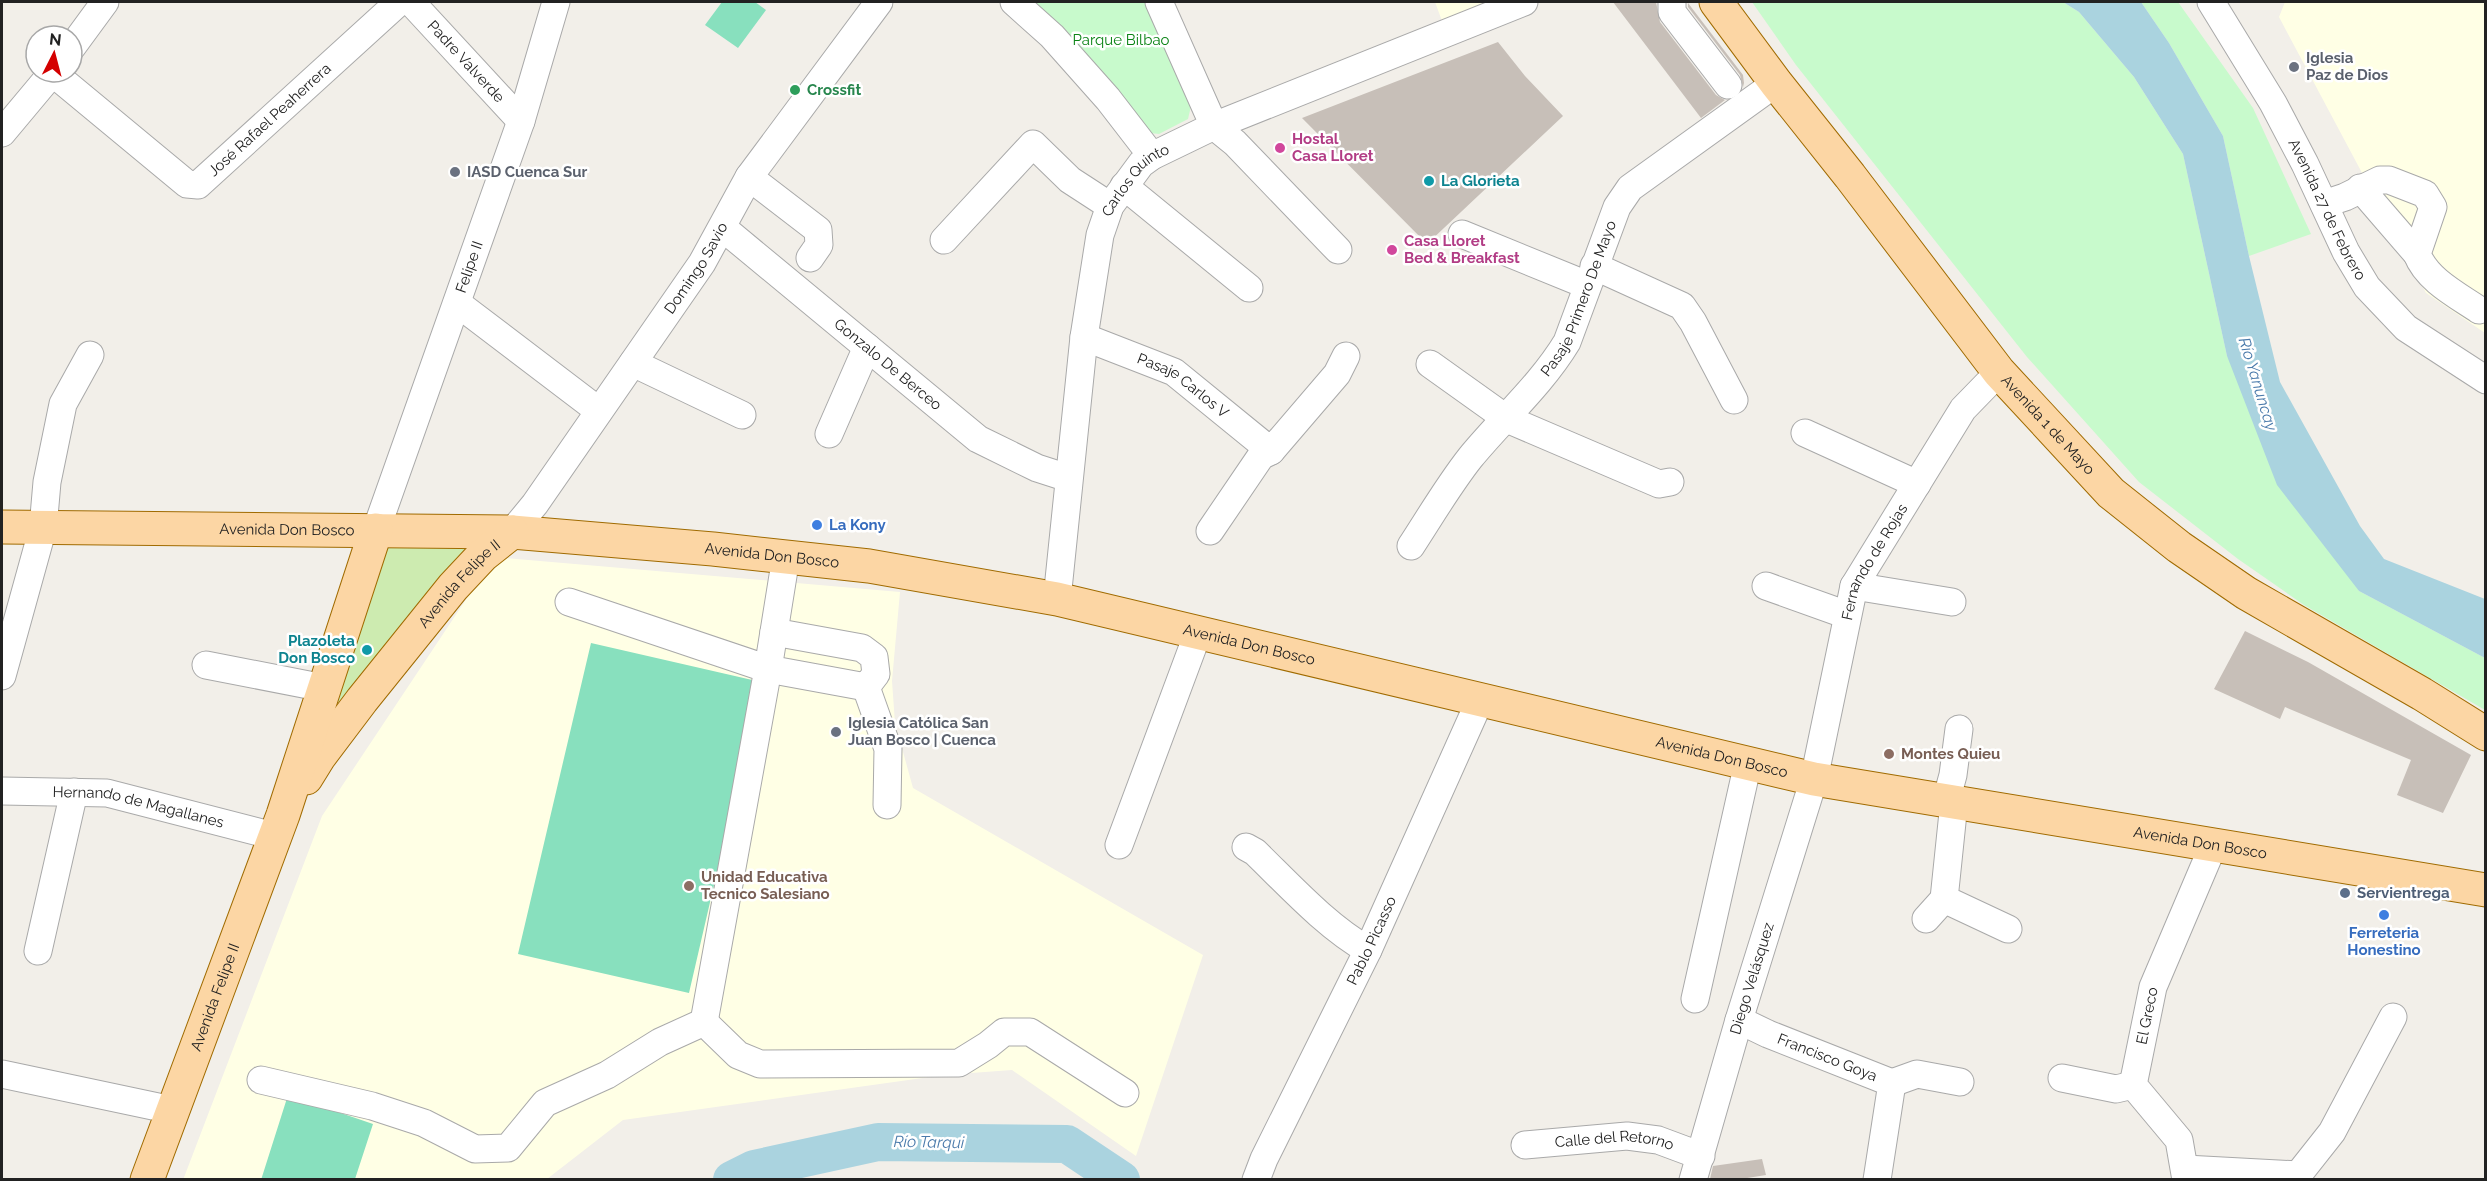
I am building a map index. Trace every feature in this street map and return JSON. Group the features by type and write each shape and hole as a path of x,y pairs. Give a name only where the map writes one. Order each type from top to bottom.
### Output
{"main road":[{"name":"Avenida 1 de Mayo","path":"1716,2 1999,372 2111,493 2179,547 2246,593 2422,694 2486,734"},
{"name":"Avenida Don Bosco","path":"2,527 512,532 869,566 1057,599 1814,779 2484,890"},
{"name":"Avenida Felipe II","path":"147,1179 279,826 376,530"},
{"name":"Avenida Felipe II","path":"279,826 319,757 446,596 483,555 512,532"}],"street":[{"path":"84,31 105,2"},
{"name":"José Rafael Peaherrera","path":"67,84 187,184 198,185 399,2"},
{"name":"Padre Valverde","path":"411,2 521,121"},
{"name":"Felipe II","path":"376,530 521,121 556,2"},
{"name":"Domingo Savio","path":"512,532 535,504 702,263 749,177 879,2"},
{"path":"1014,2 1052,36 1108,99 1152,156"},
{"path":"1160,2 1214,126 1235,143 1338,250"},
{"name":"Carlos Quinto","path":"1057,599 1084,337 1100,235 1117,196 1141,164 1152,156 1214,126 1524,2"},
{"path":"1672,2 1672,12 1728,85"},
{"name":"Avenida 27 de Febrero","path":"2211,2 2273,103 2346,252 2367,287 2406,328 2486,380"},
{"name":"Pasaje Primero De Mayo","path":"1411,546 1470,459 1507,419 1567,342 1617,207 1630,188 1776,83"},
{"path":"2,133 43,84"},
{"path":"944,240 1033,144 1070,180 1117,196 1249,288"},
{"path":"749,177 818,230 819,245 810,258"},
{"path":"2324,204 2345,197 2380,180 2389,180 2425,194 2433,207 2417,254"},
{"path":"2360,188 2417,254 2422,266 2447,288 2479,310"},
{"name":"Gonzalo De Berceo","path":"723,228 978,439 1036,468 1068,478"},
{"path":"1462,234 1682,306 1693,322 1734,400"},
{"path":"457,303 599,411"},
{"name":"Pasaje Carlos V","path":"1084,337 1174,372 1271,451"},
{"path":"829,434 867,347"},
{"path":"2,676 44,528 47,482 63,404 90,355"},
{"path":"1210,531 1261,456 1271,451 1337,374 1346,356"},
{"path":"633,363 742,415"},
{"path":"1430,364 1507,419 1659,483 1670,482"},
{"name":"Fernando de Rojas","path":"1814,779 1843,648 1847,615 1854,586 1963,410 1999,372"},
{"path":"1805,434 1917,484"},
{"path":"704,1022 786,557"},
{"path":"1766,586 1847,615"},
{"path":"1854,586 1952,602"},
{"path":"569,602 768,669 866,687"},
{"path":"774,632 862,648 874,657 876,674 866,687"},
{"path":"1119,845 1198,633"},
{"path":"206,665 324,688"},
{"path":"866,687 888,749 887,805"},
{"name":"Pablo Picasso","path":"1256,1179 1269,1148 1368,950 1480,698"},
{"path":"1926,919 1944,899 1950,802 1959,729"},
{"path":"1695,999 1748,763"},
{"name":"Diego Velásquez","path":"1697,1168 1739,1020 1814,779"},
{"name":"Hernando de Magallanes","path":"2,791 107,793 279,826"},
{"path":"38,951 74,792"},
{"name":"El Greco","path":"2133,1084 2153,987 2213,846"},
{"path":"1246,847 1255,852 1312,906 1368,950"},
{"path":"1944,899 2008,929"},
{"path":"2062,1078 2116,1089 2133,1084 2179,1140 2185,1174 2298,1175 2332,1132 2392,1017"},
{"name":"Francisco Goya","path":"1739,1020 1768,1034 1892,1083 1877,1179"},
{"path":"261,1080 372,1106 424,1123 475,1149 508,1148 545,1103 607,1075 660,1042 704,1022"},
{"path":"704,1022 738,1055 760,1064 959,1063 1004,1032 1030,1032 1125,1093"},
{"path":"2,1074 172,1110"},
{"path":"1892,1083 1917,1074 1960,1082"},
{"name":"Calle del Retorno","path":"1525,1145 1627,1136 1658,1140 1697,1168"}],"shaded area":[{"path":"1435,2 1489,2 1442,21"},
{"path":"2285,2 2485,2 2485,333 2426,293 2279,17"},
{"name":"Unidad Educativa Tecnico Salesiano","path":"505,558 900,592 892,681 895,723 913,788 1203,955 1136,1156 1012,1070 944,1075 623,1120 547,1179 183,1180 322,816 479,580"}],"green space":[{"path":"722,2 755,2 766,10 738,48 705,25"},
{"name":"Parque Bilbao","path":"1032,2 1146,2 1191,106 1188,119 1159,134 1150,133"},
{"path":"1752,2 2063,2 2079,12 2134,77 2183,154 2227,356 2359,591 2485,658 2485,710 2304,605 2238,559 2139,482 2027,357 1796,65"},
{"path":"2141,2 2178,2 2253,108 2311,234 2249,256 2223,136 2169,43"},
{"name":"Plazoleta Don Bosco","path":"386,541 471,543 306,756"},
{"path":"591,643 761,682 689,993 518,954"},
{"path":"288,1095 373,1124 355,1179 261,1180"}],"water":[{"name":"Río Yanuncay","path":"2063,2 2141,2 2169,43 2223,136 2280,382 2360,526 2384,559 2485,599 2485,658 2359,591 2277,485 2227,356 2183,154 2134,77 2079,12"}],"building":[{"path":"1613,2 1656,2 1660,22 1716,95 1725,100 1701,118"},
{"path":"1688,3 1743,75 1743,87 1740,75 1688,7"},
{"name":"La Glorieta","path":"1498,42 1525,76 1563,116 1427,244 1302,118"},
{"path":"2245,631 2308,662 2471,755 2443,813 2397,795 2411,760 2285,707 2280,719 2214,689"},
{"path":"1762,1159 1766,1175 1741,1179 1710,1179 1713,1166"}],"waterway":[{"name":"Río Tarqui","path":"732,1180 754,1169 878,1142 1067,1144 1121,1180"}],"place":[{"name":"Iglesia Paz de Dios","path":"2294,67"},
{"name":"Crossfit","path":"795,90"},
{"name":"Hostal Casa Lloret","path":"1280,148"},
{"name":"IASD Cuenca Sur","path":"455,172"},
{"name":"La Glorieta","path":"1429,181"},
{"name":"Casa Lloret Bed & Breakfast","path":"1392,250"},
{"name":"La Kony","path":"817,525"},
{"name":"Plazoleta Don Bosco","path":"367,650"},
{"name":"Iglesia Católica San Juan Bosco | Cuenca","path":"836,732"},
{"name":"Montes Quieu","path":"1889,754"},
{"name":"Unidad Educativa Tecnico Salesiano","path":"689,886"},
{"name":"Servientrega","path":"2345,893"},
{"name":"Ferreteria Honestino","path":"2384,915"}]}
